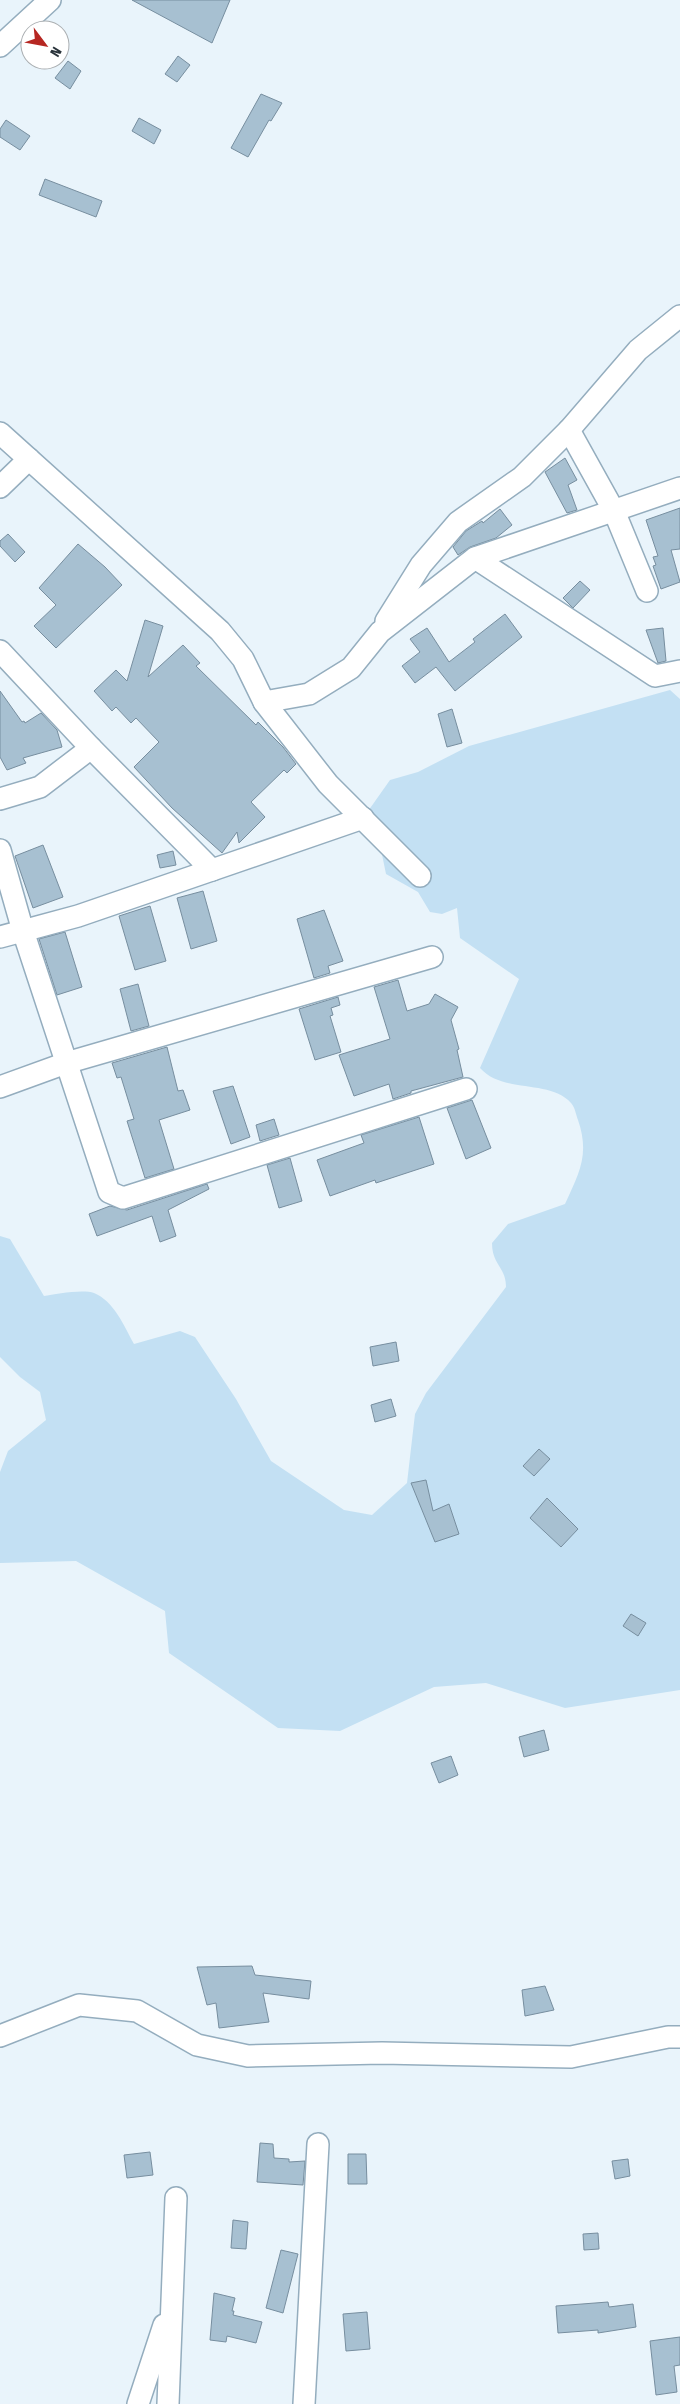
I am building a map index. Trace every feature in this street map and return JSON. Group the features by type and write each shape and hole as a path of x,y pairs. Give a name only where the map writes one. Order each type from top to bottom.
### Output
{"street":[{"path":"0,46 50,0"},
{"path":"264,702 309,694 351,668 380,632 421,565 458,522 522,477 569,430 638,350 680,316"},
{"path":"569,430 614,511 647,591"},
{"path":"0,433 220,631 243,659 264,702 328,784 420,876"},
{"path":"0,487 29,458"},
{"path":"380,632 475,558 680,488"},
{"path":"475,558 655,676 680,671"},
{"path":"0,651 91,748 212,870"},
{"path":"0,799 40,787 91,748"},
{"path":"0,937 78,916 362,818"},
{"path":"0,850 23,931 109,1192 122,1198 466,1089"},
{"path":"0,1087 66,1063 432,957"},
{"path":"0,2036 79,2005 137,2011 197,2045 248,2056 382,2052 571,2057 668,2037 680,2037"},
{"path":"304,2404 318,2144"},
{"path":"168,2404 176,2198"},
{"path":"138,2404 172,2301"}],"shaded area":[{"path":"670,690 680,699 680,1690 565,1708 486,1683 434,1687 340,1731 278,1728 169,1653 165,1611 76,1561 0,1563 0,1472 8,1451 46,1420 40,1392 20,1377 0,1357 0,1236 10,1239 44,1296 69,1292 94,1293 113,1308 134,1344 180,1331 195,1337 236,1399 271,1461 344,1510 372,1515 407,1483 415,1414 426,1393 506,1287 504,1275 494,1256 492,1243 508,1224 565,1204 581,1164 583,1144 574,1107 562,1096 539,1088 501,1081 490,1076 480,1068 519,979 460,938 457,908 442,914 430,912 418,892 386,874 377,830 366,814 390,780 418,772 469,746"}],"building":[{"path":"132,0 230,0 212,43"},
{"path":"178,56 190,65 177,82 165,74"},
{"path":"70,63 81,71 70,89 55,78 61,70 70,70"},
{"path":"261,94 282,103 271,121 269,120 248,157 231,148"},
{"path":"139,118 161,130 154,144 132,131"},
{"path":"6,120 30,136 20,150 0,137 0,129"},
{"path":"45,179 102,201 96,217 39,195"},
{"path":"565,458 577,480 568,485 577,510 567,513 545,472"},
{"path":"680,508 680,549 671,550 680,582 661,589 653,566 656,565 653,557 658,556 646,520"},
{"path":"500,509 512,525 496,538 470,547 458,555 453,547 466,531 482,521 483,523"},
{"path":"8,534 25,552 15,562 0,546 0,541"},
{"path":"78,544 105,567 122,585 56,648 34,626 56,605 39,588"},
{"path":"580,581 590,590 573,608 563,598"},
{"path":"505,614 522,637 455,691 436,667 415,683 402,666 420,652 410,639 427,628 449,662 475,642 473,639"},
{"path":"145,620 163,626 148,677 183,645 200,663 196,666 256,725 258,722 283,747 296,764 287,773 284,770 251,802 265,817 239,843 237,832 222,853 172,808 134,767 159,742 136,718 131,723 116,707 112,711 94,691 116,670 127,681"},
{"path":"663,628 666,661 658,663 646,630"},
{"path":"0,691 22,722 24,721 25,723 41,713 57,730 62,747 23,758 26,763 7,770 0,757"},
{"path":"452,709 462,743 447,747 438,714"},
{"path":"43,845 63,897 33,908 15,856"},
{"path":"173,851 176,865 160,868 157,855"},
{"path":"203,891 217,941 191,949 177,898"},
{"path":"150,906 166,961 135,970 119,916"},
{"path":"324,910 343,961 328,966 330,973 314,978 297,919"},
{"path":"65,932 82,987 57,995 39,939"},
{"path":"398,980 407,1011 429,1004 435,994 458,1007 451,1020 459,1049 457,1050 463,1077 411,1091 411,1093 393,1099 389,1084 354,1096 339,1055 390,1039 374,987"},
{"path":"138,984 149,1026 131,1031 120,989"},
{"path":"338,997 340,1005 331,1008 333,1015 330,1016 341,1052 315,1060 299,1009"},
{"path":"167,1047 178,1091 183,1090 190,1110 159,1120 174,1169 145,1178 127,1121 134,1119 121,1077 117,1078 112,1063"},
{"path":"233,1086 250,1137 231,1144 213,1091"},
{"path":"472,1100 491,1148 466,1159 447,1108"},
{"path":"419,1117 434,1164 376,1183 375,1180 330,1196 317,1160 364,1143 361,1135"},
{"path":"274,1119 279,1135 260,1141 256,1125"},
{"path":"290,1158 302,1201 279,1208 267,1165"},
{"path":"207,1184 209,1189 168,1210 176,1236 160,1242 152,1216 97,1236 89,1214 110,1206 127,1210"},
{"path":"396,1342 399,1361 373,1366 370,1347"},
{"path":"391,1399 396,1416 375,1422 371,1405"},
{"path":"539,1449 550,1459 534,1476 523,1466"},
{"path":"426,1480 433,1511 449,1504 459,1534 435,1542 411,1483"},
{"path":"547,1498 578,1529 561,1547 530,1518"},
{"path":"631,1614 646,1623 638,1636 623,1626"},
{"path":"544,1730 549,1750 524,1757 519,1737"},
{"path":"451,1756 458,1775 439,1783 431,1763"},
{"path":"252,1966 255,1975 311,1981 309,1999 263,1993 269,2022 219,2028 216,2003 207,2005 197,1967"},
{"path":"545,1986 554,2010 525,2016 522,1990"},
{"path":"260,2143 273,2144 274,2158 289,2159 289,2162 305,2161 303,2185 257,2182"},
{"path":"150,2152 153,2175 127,2178 124,2155"},
{"path":"348,2154 366,2154 367,2184 348,2184"},
{"path":"628,2159 630,2176 615,2179 612,2161"},
{"path":"233,2220 248,2222 246,2249 231,2248"},
{"path":"598,2233 599,2249 584,2250 583,2234"},
{"path":"281,2250 298,2254 283,2313 266,2308"},
{"path":"214,2293 235,2298 233,2315 262,2322 256,2343 227,2336 226,2342 210,2340"},
{"path":"608,2302 609,2307 633,2304 636,2327 598,2333 598,2330 558,2333 556,2306"},
{"path":"367,2312 370,2349 346,2351 343,2314"},
{"path":"680,2337 680,2365 674,2366 677,2392 656,2395 650,2341"}]}
